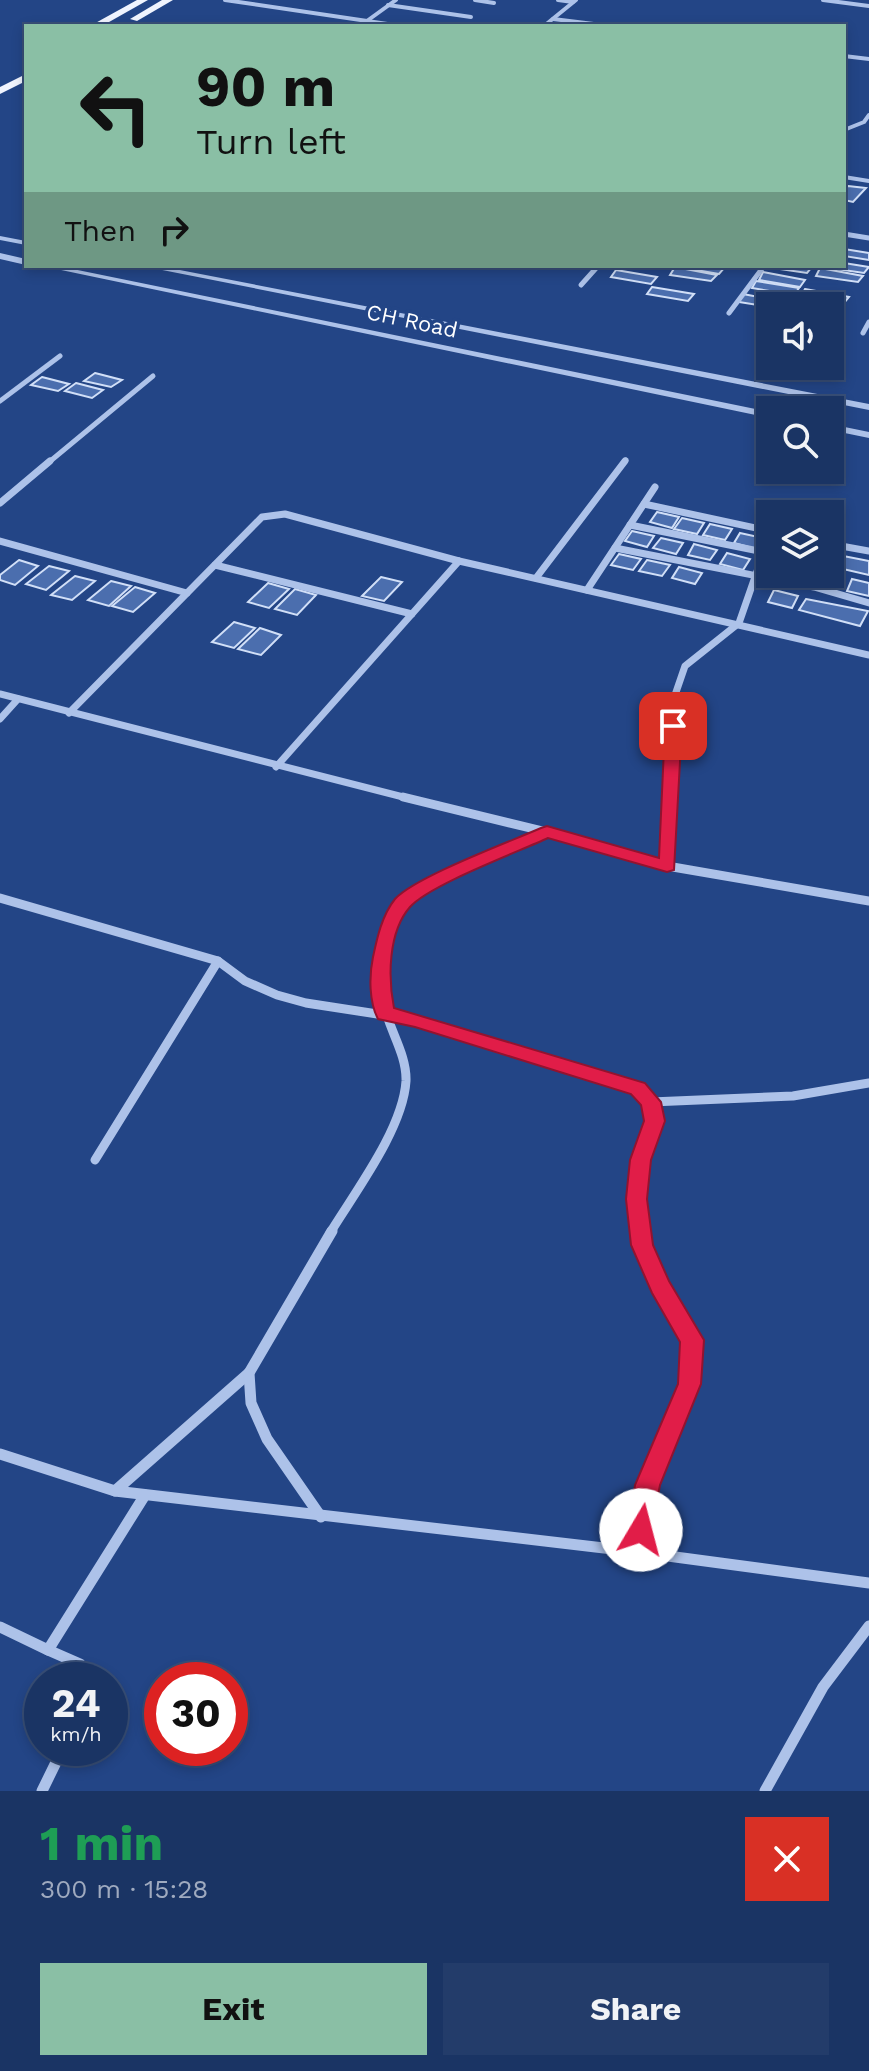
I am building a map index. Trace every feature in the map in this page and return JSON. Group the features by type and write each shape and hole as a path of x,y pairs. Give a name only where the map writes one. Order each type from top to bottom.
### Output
{"main road":[{"path":"99,24 144,0"},
{"path":"125,24 169,0"},
{"path":"0,91 24,78"}],"street":[{"path":"225,0 387,24"},
{"path":"363,24 396,0"},
{"path":"475,0 494,3"},
{"path":"558,0 575,1"},
{"path":"823,0 869,6"},
{"path":"547,24 575,1"},
{"path":"388,5 471,17"},
{"path":"553,19 594,24"},
{"path":"846,56 869,59"},
{"path":"846,128 864,122 869,115"},
{"path":"846,177 869,181"},
{"path":"846,234 869,238"},
{"path":"0,238 24,243"},
{"path":"0,256 24,262"},
{"name":"CH Road","path":"56,268 756,412"},
{"name":"CH Road","path":"156,268 869,407"},
{"path":"581,285 596,268"},
{"path":"729,313 763,268"},
{"path":"863,333 869,322"},
{"path":"0,401 60,356"},
{"path":"0,503 153,376"},
{"path":"844,430 869,435"},
{"path":"536,578 626,460"},
{"path":"587,590 655,487"},
{"path":"644,504 756,529"},
{"path":"69,713 262,517 285,514 459,561 869,655"},
{"path":"630,525 756,550"},
{"path":"0,541 187,593"},
{"path":"844,547 869,551"},
{"path":"615,548 756,576 739,623 685,666 678,683 674,698 667,866"},
{"path":"276,767 459,561"},
{"path":"215,565 412,614"},
{"path":"817,588 869,603"},
{"path":"0,694 276,767 547,832 667,866 869,901"},
{"path":"0,719 18,699"},
{"path":"115,1491 249,1373 377,1153 404,1092 402,1055 385,1014 381,988 381,965 389,929 402,904 420,889 547,832"},
{"path":"0,898 121,929 218,961 245,981 277,995 306,1003 416,1020 638,1089 651,1102 654,1121 640,1160 636,1199 642,1245 660,1287 692,1340 690,1384 648,1485 638,1552"},
{"path":"95,1160 218,961"},
{"path":"651,1102 793,1096 869,1083"},
{"path":"249,1373 251,1403 267,1439 321,1517"},
{"path":"0,1454 115,1491 638,1552 869,1583"},
{"path":"48,1650 145,1495"},
{"path":"765,1791 823,1687 869,1626"},
{"path":"0,1627 75,1662"},
{"path":"42,1791 54,1766"}],"building":[{"path":"846,188 866,188 853,202 846,200"},
{"path":"846,249 869,253 869,260 846,256"},
{"path":"846,263 869,267 864,273 830,268 846,268"},
{"path":"674,268 680,268 717,275 711,281 670,275"},
{"path":"685,268 724,268 719,274"},
{"path":"773,268 811,268 807,273"},
{"path":"820,268 863,276 858,282 816,276"},
{"path":"616,270 657,277 651,284 611,277"},
{"path":"763,272 805,280 800,287 759,280"},
{"path":"756,281 799,288 796,292 776,292 752,288"},
{"path":"652,287 694,294 688,301 647,294"},
{"path":"743,294 756,296 756,305 739,302"},
{"path":"95,373 122,380 111,387 84,381"},
{"path":"42,377 69,384 58,391 31,385"},
{"path":"76,383 103,390 92,398 65,391"},
{"path":"657,512 679,517 672,528 650,522"},
{"path":"682,518 704,523 697,534 674,529"},
{"path":"710,524 732,529 725,540 703,535"},
{"path":"632,531 654,536 647,547 625,541"},
{"path":"740,533 756,536 756,549 734,543"},
{"path":"661,538 683,543 676,554 653,548"},
{"path":"694,544 717,550 710,560 688,555"},
{"path":"727,553 750,559 743,570 720,564"},
{"path":"619,554 641,559 633,570 611,565"},
{"path":"844,556 869,561 869,575 844,569"},
{"path":"19,560 38,566 15,585 0,580 0,575"},
{"path":"647,560 670,565 662,576 639,571"},
{"path":"49,566 69,571 46,590 26,584"},
{"path":"679,567 702,573 695,584 672,578"},
{"path":"75,576 95,581 72,600 51,595"},
{"path":"381,577 402,582 384,601 362,596"},
{"path":"852,579 869,583 869,596 847,591"},
{"path":"111,581 131,586 109,606 88,600"},
{"path":"268,583 289,589 269,608 248,602"},
{"path":"135,587 155,593 133,612 112,606"},
{"path":"295,589 316,595 297,615 275,609"},
{"path":"774,590 798,596 792,608 768,602"},
{"path":"806,599 868,611 860,626 799,610"},
{"path":"234,622 255,628 234,648 212,642"},
{"path":"260,628 281,635 261,655 238,649"}],"route":[{"path":"641,1530 648,1485 690,1384 692,1340 660,1287 642,1245 636,1199 640,1160 654,1121 651,1102 638,1089 416,1020 385,1014 381,965 389,929 402,904 420,889 547,832 667,866 673,726"}]}
